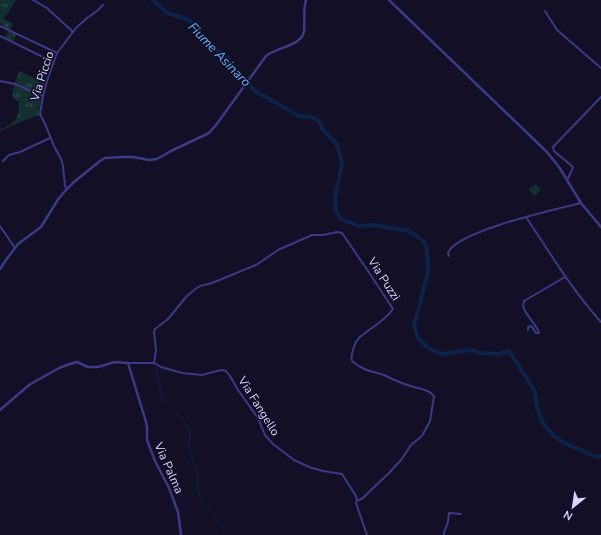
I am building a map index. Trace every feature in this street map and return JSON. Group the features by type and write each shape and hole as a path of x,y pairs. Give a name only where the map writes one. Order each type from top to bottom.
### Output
{"street":[{"path":"33,0 48,8 72,32"},
{"path":"389,0 547,152 581,203 601,227"},
{"path":"0,269 18,244 41,227 66,189 103,159 133,157 149,160 157,159 209,133 262,61 269,54 301,39 304,32 306,1"},
{"name":"Via Piccio","path":"66,189 64,166 40,114 43,96 57,53 72,32 103,5"},
{"path":"545,11 557,30 601,68"},
{"path":"0,26 57,53"},
{"path":"0,36 53,62"},
{"path":"0,81 15,84 43,96"},
{"path":"567,180 573,168 554,151 553,147 601,97"},
{"path":"3,161 9,155 20,152 50,138"},
{"path":"449,256 448,253 452,247 471,235 526,217 581,203"},
{"path":"526,217 565,277 601,322"},
{"path":"0,226 15,248"},
{"name":"Via Puzzi","path":"154,363 156,350 154,329 168,319 186,297 194,290 200,286 256,265 278,250 312,235 323,235 337,232 342,233 393,309 379,324 359,338 352,353 352,361 365,370 382,375 408,386 427,390 434,396 430,421 422,436 411,445 401,460 363,498 357,501"},
{"path":"528,330 528,327 530,326 536,333 539,333 527,316 523,306 524,301 565,277"},
{"name":"Via Fangello","path":"0,410 29,385 66,365 78,362 88,367 115,362 154,363 161,367 182,373 202,374 221,370 226,371 258,418 265,436 273,444 294,460 309,467 322,471 342,474 356,496 357,501"},
{"name":"Via Palma","path":"128,363 146,422 147,440 150,450 169,488 178,512 181,535"},
{"path":"357,501 356,503 367,535"},
{"path":"444,535 449,513 461,514"}],"green space":[{"path":"0,0 16,0 3,18 13,24 10,30 0,22"},
{"path":"8,31 16,34 13,42 5,38"},
{"path":"19,71 45,83 42,94 15,83"},
{"path":"15,84 41,96 42,99 40,98 39,109 40,115 0,131 0,129 10,125 16,120 19,102 12,94"},
{"path":"536,184 541,191 534,196 529,189"}],"waterway":[{"name":"Fiume Asinaro","path":"153,0 167,13 187,19 196,26 202,38 229,60 255,91 299,116 311,117 320,122 322,129 336,143 340,154 342,164 335,197 336,211 341,219 359,226 374,225 407,230 425,243 428,272 414,326 418,338 428,348 441,354 471,350 480,353 498,354 509,351 535,391 537,408 543,423 553,435 564,443 597,457 601,456"},
{"path":"156,368 162,398 176,411 189,430 189,449 198,478 198,494 229,535"}]}
